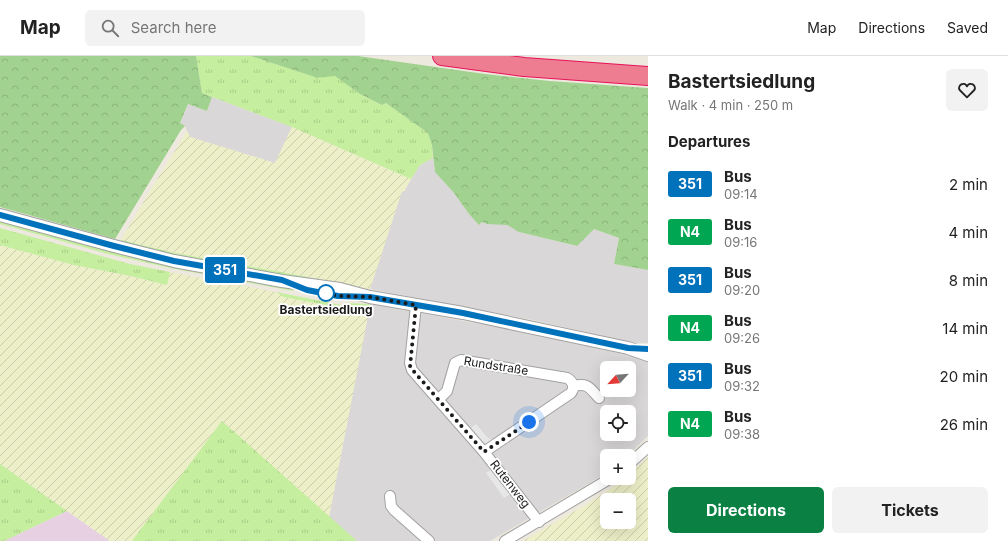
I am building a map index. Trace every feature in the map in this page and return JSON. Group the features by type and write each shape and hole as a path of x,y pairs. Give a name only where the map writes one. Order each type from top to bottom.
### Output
{"highway":[{"path":"442,56 524,67 648,76"}],"street":[{"path":"0,214 174,261 340,289 370,297 530,326 628,348 648,355"},
{"name":"Rutenweg","path":"416,305 410,367 484,452 539,522"},
{"path":"628,348 648,349"},
{"name":"Rundstraße","path":"439,399 447,391 455,363 461,360 567,378 571,381 573,386 582,384 586,385 599,398"},
{"path":"484,452 568,395 573,391 573,386"},
{"path":"636,458 648,447"},
{"path":"505,541 600,485"},
{"path":"390,496 391,506 394,510 429,541"}],"shaded area":[{"path":"212,97 292,127 275,163 190,137 185,126 180,124 188,104 207,111"},
{"path":"433,158 435,172 454,193 469,214 480,225 482,222 487,224 507,225 519,232 576,246 594,229 619,238 614,264 648,270 648,343 635,343 533,320 370,289 402,191 404,191 420,165"},
{"path":"370,304 534,334 648,360 648,436 634,449 600,449 600,477 490,541 357,541 329,517"},
{"path":"476,424 487,437 490,439 495,439 485,447 470,429"},
{"path":"492,469 511,494 504,498 486,473"},
{"path":"67,511 110,541 4,541"}],"green space":[{"path":"0,56 196,56 202,93 212,97 207,111 188,104 180,123 185,126 181,130 115,239 0,207"},
{"path":"196,56 251,56 316,78 335,75 360,94 382,105 386,103 428,133 432,145 433,158 420,165 411,179 292,127 202,93"},
{"path":"251,56 358,56 485,74 550,81 648,88 648,270 614,264 619,238 594,229 577,246 519,232 507,225 487,224 482,222 479,225 454,193 435,172 432,145 428,133 386,103 382,105 360,94 335,76 315,78"},
{"path":"292,127 411,179 404,192 402,191 370,289 175,253 121,240 187,131 190,137 275,163"},
{"path":"0,218 294,288 293,291 170,268 108,254 0,224"},
{"path":"0,228 130,264 170,272 167,285 131,276 74,265 0,245"},
{"path":"121,240 175,253 308,277 307,281 176,257 124,244"},
{"path":"0,245 74,265 131,276 167,285 170,272 276,292 284,297 347,309 369,311 329,517 222,421 132,541 110,541 0,464"},
{"path":"276,292 346,306 347,303 370,304 369,311 347,309 284,297"},
{"path":"222,421 357,541 132,541"},
{"path":"648,457 648,541 523,541 600,496 600,529 636,529 636,493 604,493 615,486 636,485 636,468"},
{"path":"0,464 67,511 4,541 0,541"}],"bus line":[{"name":"351","path":"0,215 174,261 282,280 307,290 338,296 370,297 463,313 628,348 648,349"}],"place":[{"name":"Bastertsiedlung","path":"326,293"}],"route":[{"path":"326,293 323,293 338,296 370,297 416,305 410,367 484,452 529,422"}]}
